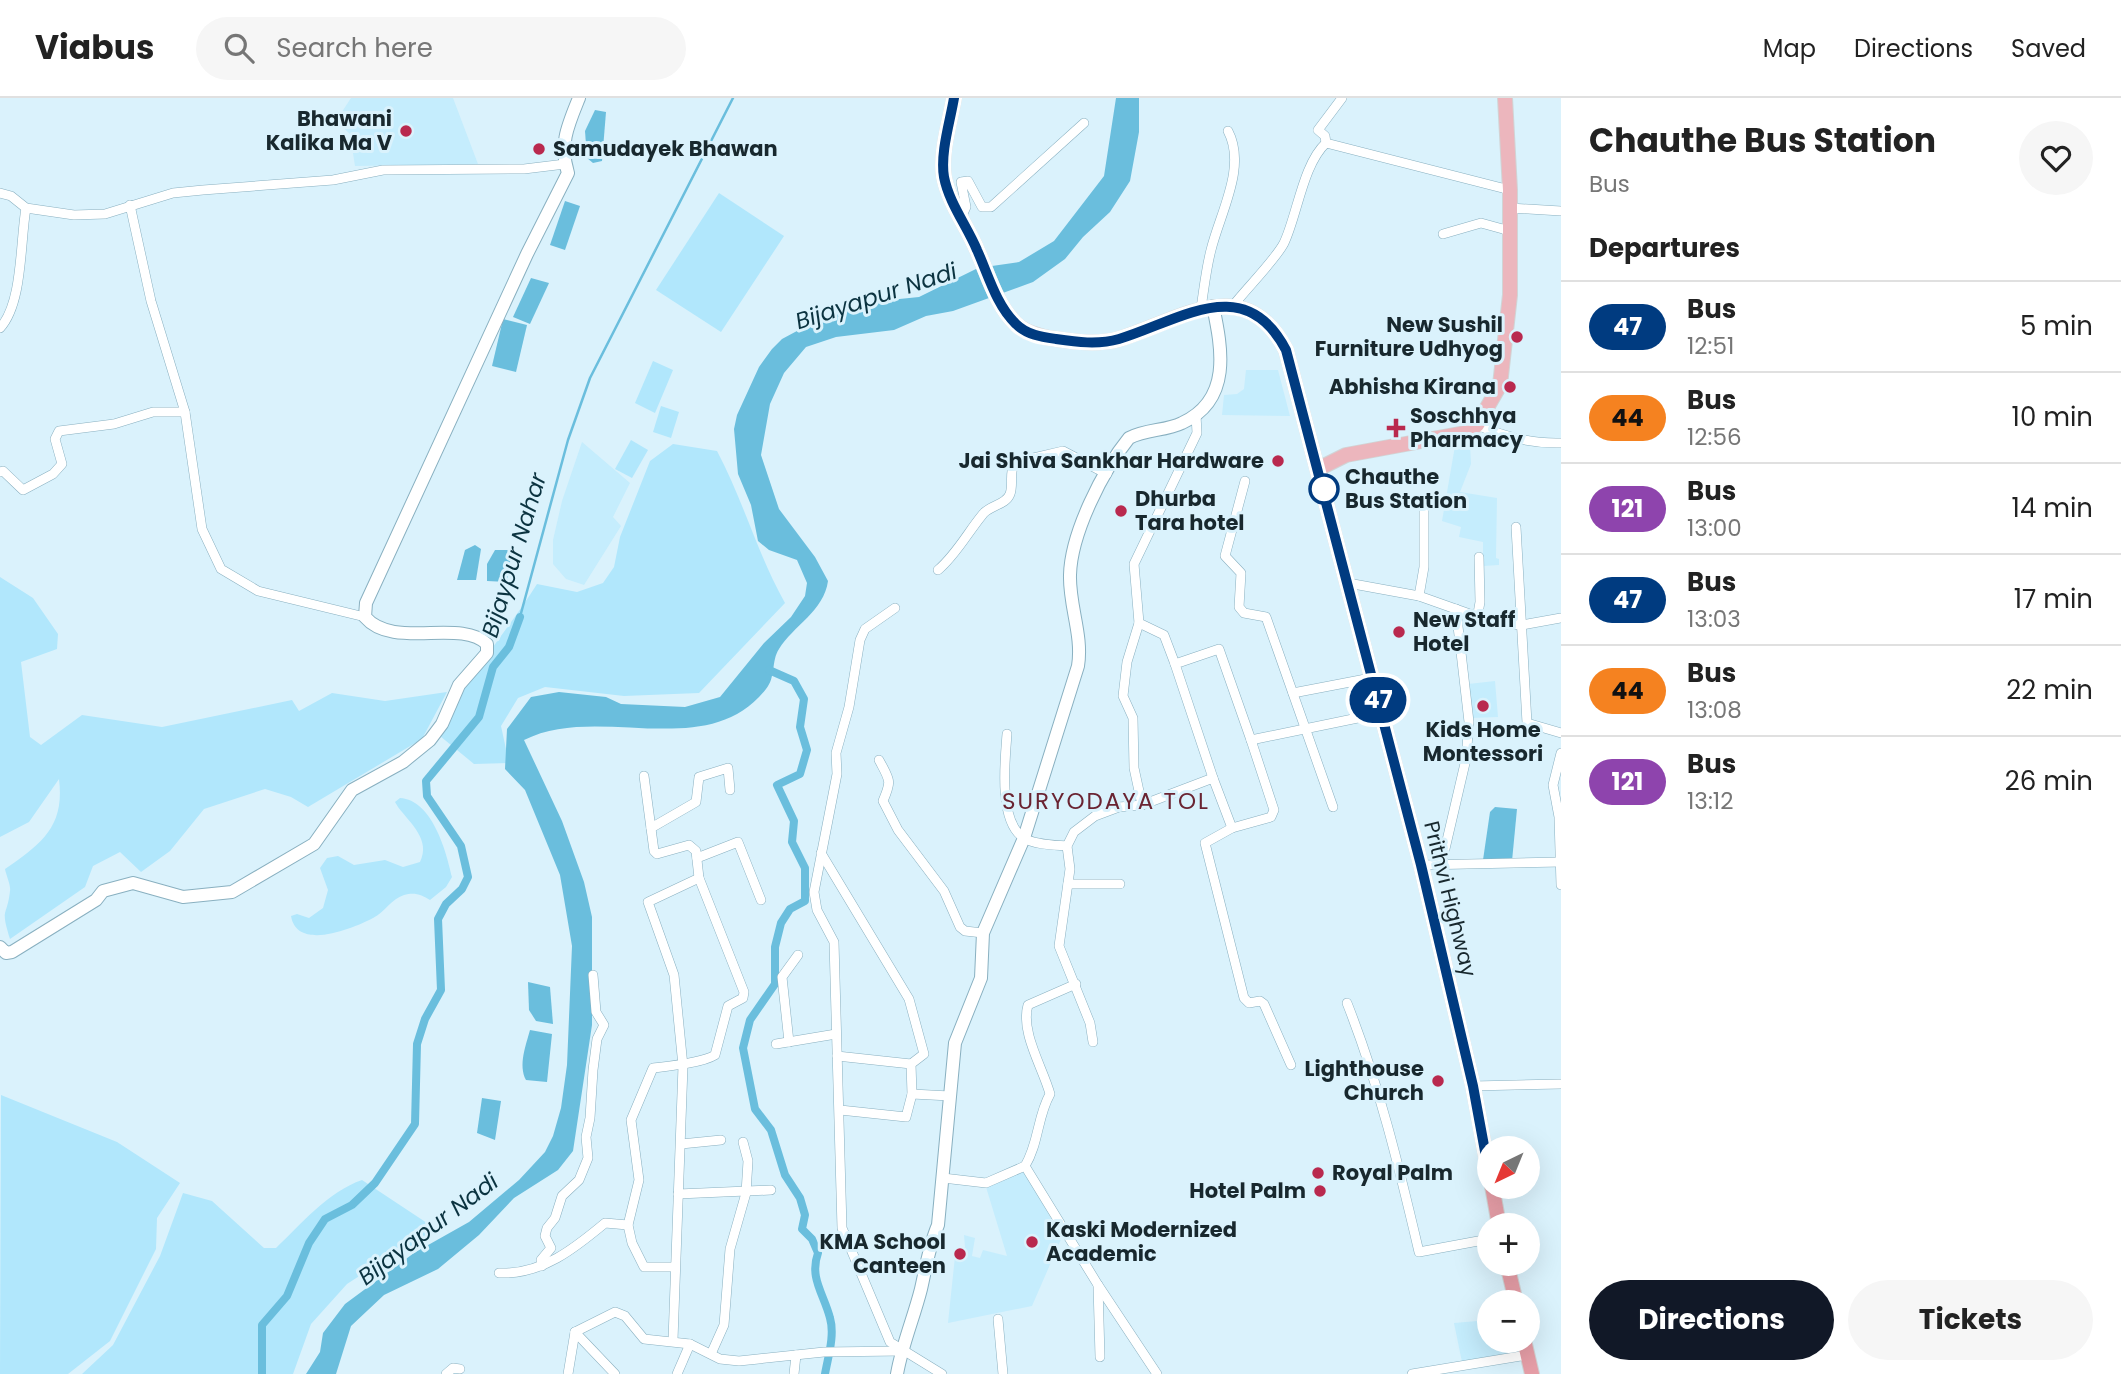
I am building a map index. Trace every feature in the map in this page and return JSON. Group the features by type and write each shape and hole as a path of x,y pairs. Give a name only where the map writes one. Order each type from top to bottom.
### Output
{"highway":[{"name":"Prithvi Highway","path":"954,98 944,176 992,286 1010,318 1025,331 1034,335 1101,342 1118,339 1207,307 1232,307 1259,316 1280,339 1318,470 1421,865 1482,1136"},
{"path":"1527,1353 1532,1374"}],"main road":[{"path":"0,947 6,953 12,952 96,900 103,891 133,883 183,897 232,892 314,844 352,790 423,747 442,724 459,685 487,653 487,644 471,635 395,631 377,626 365,617 366,603 527,254 568,173 564,135 579,98"},
{"path":"1318,470 1346,455 1465,433 1477,425 1500,385 1510,295 1510,190 1505,98"},
{"path":"897,1374 901,1351 921,1291 929,1247 938,1225 955,1043 981,978 983,933 1024,838 1078,666 1079,640 1069,577 1077,535 1084,514 1129,438 1182,424 1196,415 1213,391 1222,370 1222,350 1207,307"}],"street":[{"path":"1232,307 1283,244 1293,214 1319,153 1326,143 1325,136 1318,130 1342,98"},
{"path":"961,218 966,207 961,182 968,181 982,207 991,207 1084,123"},
{"path":"1207,307 1211,250 1235,160 1236,146 1228,131"},
{"path":"1326,143 1510,190"},
{"path":"0,193 11,196 26,208 95,214 173,193 332,180 383,170 511,170 565,164"},
{"path":"130,205 150,301 185,412 202,529 221,569 258,591 365,617"},
{"path":"0,328 7,320 15,300 26,208"},
{"path":"1510,208 1561,211"},
{"path":"1443,233 1481,223 1510,231"},
{"path":"0,472 3,471 23,490 54,474 62,464 55,439 59,431 114,424 153,412 185,412"},
{"path":"1142,805 1134,768 1133,718 1123,696 1127,662 1139,623 1134,564 1197,432 1196,415"},
{"path":"1477,425 1502,436 1540,443 1561,443"},
{"path":"938,570 949,561 984,513 1005,501 1010,494 1011,472 1016,462 1063,451 1107,474"},
{"path":"1245,481 1225,556 1241,573 1240,607 1244,613 1266,617 1333,807"},
{"path":"1419,596 1423,567 1424,508"},
{"path":"1516,527 1527,723 1561,733"},
{"path":"1477,619 1480,602 1479,556"},
{"path":"1348,583 1419,596 1477,619 1498,624 1522,625 1561,618"},
{"path":"895,608 865,629 857,649 849,707 836,753 836,774 814,902 834,942 842,1228 890,1342 942,1374"},
{"path":"1441,866 1466,759 1468,734 1456,610"},
{"path":"1139,623 1164,635 1232,828"},
{"path":"1175,664 1219,649 1274,814 1232,828 1206,843 1231,954 1244,998 1248,1003 1260,1001 1265,1006 1291,1065"},
{"path":"1293,693 1371,678"},
{"path":"1251,740 1382,713"},
{"path":"1007,734 1004,781 1010,816 1024,838 1068,846"},
{"path":"1561,753 1553,785 1559,817 1561,885"},
{"path":"879,760 891,782 891,789 883,801 887,812 944,891 960,927 965,931 983,933"},
{"path":"651,828 696,806 699,777 728,768 730,790"},
{"path":"644,776 657,854 689,845 696,850 699,878 744,995 728,1006 715,1055 695,1059 682,1066 650,1070 633,1109 631,1121 638,1189 628,1225 632,1244 642,1266 674,1267"},
{"path":"1093,1042 1090,1023 1059,946 1069,884 1068,846 1074,832 1095,816 1119,807 1142,805 1213,778"},
{"path":"697,858 738,842 761,900"},
{"path":"821,853 909,999 924,1054 911,1064 837,1056"},
{"path":"1421,865 1560,862"},
{"path":"673,1340 682,1066 674,975 649,902 699,878"},
{"path":"1069,884 1120,884"},
{"path":"789,1042 782,977 798,955"},
{"path":"542,1266 541,1260 552,1247 545,1236 547,1228 555,1218 562,1196 579,1180 588,1158 586,1137 593,1070 597,1039 604,1025 596,1012 593,975"},
{"path":"943,1178 986,1183 1025,1166 1034,1151 1042,1109 1050,1094 1028,1030 1028,1005 1076,984"},
{"path":"1347,1003 1372,1069 1398,1159 1400,1180 1419,1252 1477,1241"},
{"path":"776,1044 836,1034"},
{"path":"840,1110 906,1117 912,1094 911,1064"},
{"path":"1473,1086 1561,1084"},
{"path":"912,1094 950,1096"},
{"path":"681,1144 721,1140"},
{"path":"711,1354 724,1325 730,1250 746,1192 748,1161 743,1142"},
{"path":"1025,1166 1098,1285 1157,1374"},
{"path":"678,1194 771,1190"},
{"path":"499,1273 515,1274 542,1266 576,1247 605,1223 628,1225"},
{"path":"1098,1285 1100,1357"},
{"path":"575,1332 615,1312 625,1316 643,1339 673,1340 739,1361 824,1352 901,1351"},
{"path":"998,1319 1003,1374"},
{"path":"568,1374 575,1332"},
{"path":"575,1332 615,1374"},
{"path":"677,1374 690,1344"},
{"path":"1412,1374 1504,1353"},
{"path":"794,1374 796,1355"},
{"path":"446,1374 453,1368 460,1368"}],"shaded area":[{"name":"Bhawani Kalika Ma V","path":"351,98 453,98 478,164 355,166 350,134 336,121"},
{"path":"1116,98 1139,98 1139,132 1130,181 1110,212 1083,237 1065,259 1033,282 953,311 926,316 894,330 836,337 806,347 784,373 770,404 761,455 779,509 815,557 828,581 821,601 779,649 766,689 742,711 714,723 683,728 585,727 553,730 524,740 562,821 584,882 592,917 592,1025 573,1151 558,1170 514,1198 479,1235 438,1269 384,1295 351,1326 336,1374 306,1374 320,1352 323,1333 345,1304 414,1253 469,1222 519,1180 545,1152 553,1136 561,1108 567,1065 572,946 560,875 525,790 505,769 507,729 531,697 559,692 606,697 621,704 685,707 720,697 764,643 791,617 805,596 807,583 797,560 769,550 758,541 751,505 738,474 734,429 737,415 759,367 782,339 810,324 870,302 919,297 978,268 1019,262 1054,241 1104,176"},
{"path":"595,110 606,112 602,161 593,163 587,158 585,131"},
{"path":"719,193 784,236 721,332 656,290"},
{"path":"565,201 580,206 565,250 550,245"},
{"path":"531,278 549,283 530,324 513,317"},
{"path":"503,319 527,325 516,372 492,366"},
{"path":"653,361 673,370 655,413 635,403"},
{"path":"1246,370 1278,370 1290,416 1222,415 1224,395 1237,394 1244,389"},
{"path":"661,406 679,412 671,438 653,432"},
{"path":"631,440 648,450 632,478 615,469"},
{"path":"582,442 630,483 613,517 621,526 584,585 566,579 553,564 553,540 562,501"},
{"path":"673,444 717,451 785,603 699,693 624,696 545,687 518,698 501,726 509,763 474,764 440,736 460,696 537,584 577,592 603,583 614,567 620,537 650,461"},
{"path":"1470,445 1471,464 1460,492 1497,498 1496,558 1499,559 1499,565 1483,566 1483,542 1459,537 1461,527 1442,521 1455,446"},
{"path":"475,545 481,549 476,580 457,580 465,550"},
{"path":"495,550 512,550 507,582 487,581 487,564"},
{"path":"0,577 33,598 58,634 57,649 21,662 30,737 41,745 82,715 162,727 292,700 299,711 332,693 385,701 447,692 422,739 308,807 291,797 265,789 204,809 170,851 141,872 120,852 93,866 85,887 10,939 5,917 10,889 5,869 48,833 58,810 60,796 59,779 29,822 0,837"},
{"name":"Kids Home Montessori","path":"1495,681 1498,717 1471,718 1468,684"},
{"path":"400,798 421,807 436,828 452,877 446,887 430,900 415,894 399,897 373,918 340,931 315,935 304,933 295,927 291,916 297,914 309,918 323,908 328,890 320,868 327,858 338,856 354,865 385,860 403,867 420,862 423,854 421,839 395,802"},
{"path":"1495,807 1517,809 1512,861 1483,860 1490,812"},
{"path":"528,982 550,987 553,1024 536,1021 529,1010"},
{"path":"530,1030 552,1034 547,1082 526,1080 524,1074 524,1055"},
{"path":"1,1095 117,1142 180,1183 157,1218 156,1249 110,1341 68,1374 0,1374"},
{"path":"482,1098 501,1101 495,1140 477,1133"},
{"name":"Kaski Modernized Academic","path":"1023,1170 1062,1237 1032,1306 948,1323 956,1247 965,1247 964,1235 975,1238 972,1256 980,1258 983,1250 1007,1256 986,1187"},
{"path":"362,1180 427,1223 426,1237 416,1247 381,1262 347,1284 311,1324 293,1374 82,1374 113,1345 160,1256 183,1193 212,1201 264,1248 276,1248 327,1200"},
{"path":"1477,1321 1477,1353 1514,1353 1462,1362 1454,1323"}],"waterway":[{"name":"Bijaypur Nahar","path":"520,617 568,440 590,378 733,98"},
{"name":"Bijaypur Nahar","path":"262,1374 262,1325 287,1296 309,1243 325,1219 352,1205 375,1183 415,1124 417,1044 425,1019 441,990 438,919 446,904 462,889 468,877 461,846 427,796 426,781 479,717 493,667 509,647 520,617"},
{"path":"769,670 794,681 804,699 800,727 807,750 800,774 777,785 794,821 792,842 805,868 805,901 790,909 781,923 775,947 775,984 750,1020 743,1048 755,1109 771,1130 785,1175 800,1198 805,1215 802,1229 812,1239 818,1253 816,1278 832,1332 825,1374"}],"bus line":[{"name":"47","path":"954,98 944,176 992,286 1001,304 1017,325 1034,335 1101,342 1118,339 1201,308 1223,306 1240,308 1259,316 1274,330 1286,350 1421,865 1482,1136"}],"place":[{"name":"Bhawani Kalika Ma V","path":"406,131"},
{"name":"Samudayek Bhawan","path":"539,149"},
{"name":"New Sushil Furniture Udhyog","path":"1517,337"},
{"name":"Abhisha Kirana","path":"1510,387"},
{"name":"Soschhya Pharmacy","path":"1396,428"},
{"name":"Jai Shiva Sankhar Hardware","path":"1278,461"},
{"name":"Chauthe Bus Station","path":"1324,489"},
{"name":"Dhurba Tara hotel","path":"1121,511"},
{"name":"New Staff Hotel","path":"1399,632"},
{"name":"Kids Home Montessori","path":"1483,706"},
{"name":"Lighthouse Church","path":"1438,1081"},
{"name":"Royal Palm","path":"1318,1173"},
{"name":"Hotel Palm","path":"1320,1191"},
{"name":"Kaski Modernized Academic","path":"1032,1242"},
{"name":"KMA School Canteen","path":"960,1254"}],"district":[{"name":"SURYODAYA TOL","path":"1106,801"}],"water label":[{"name":"Bijayapur Nadi","path":"876,296"},
{"name":"Bijayapur Nadi","path":"428,1229"}]}
